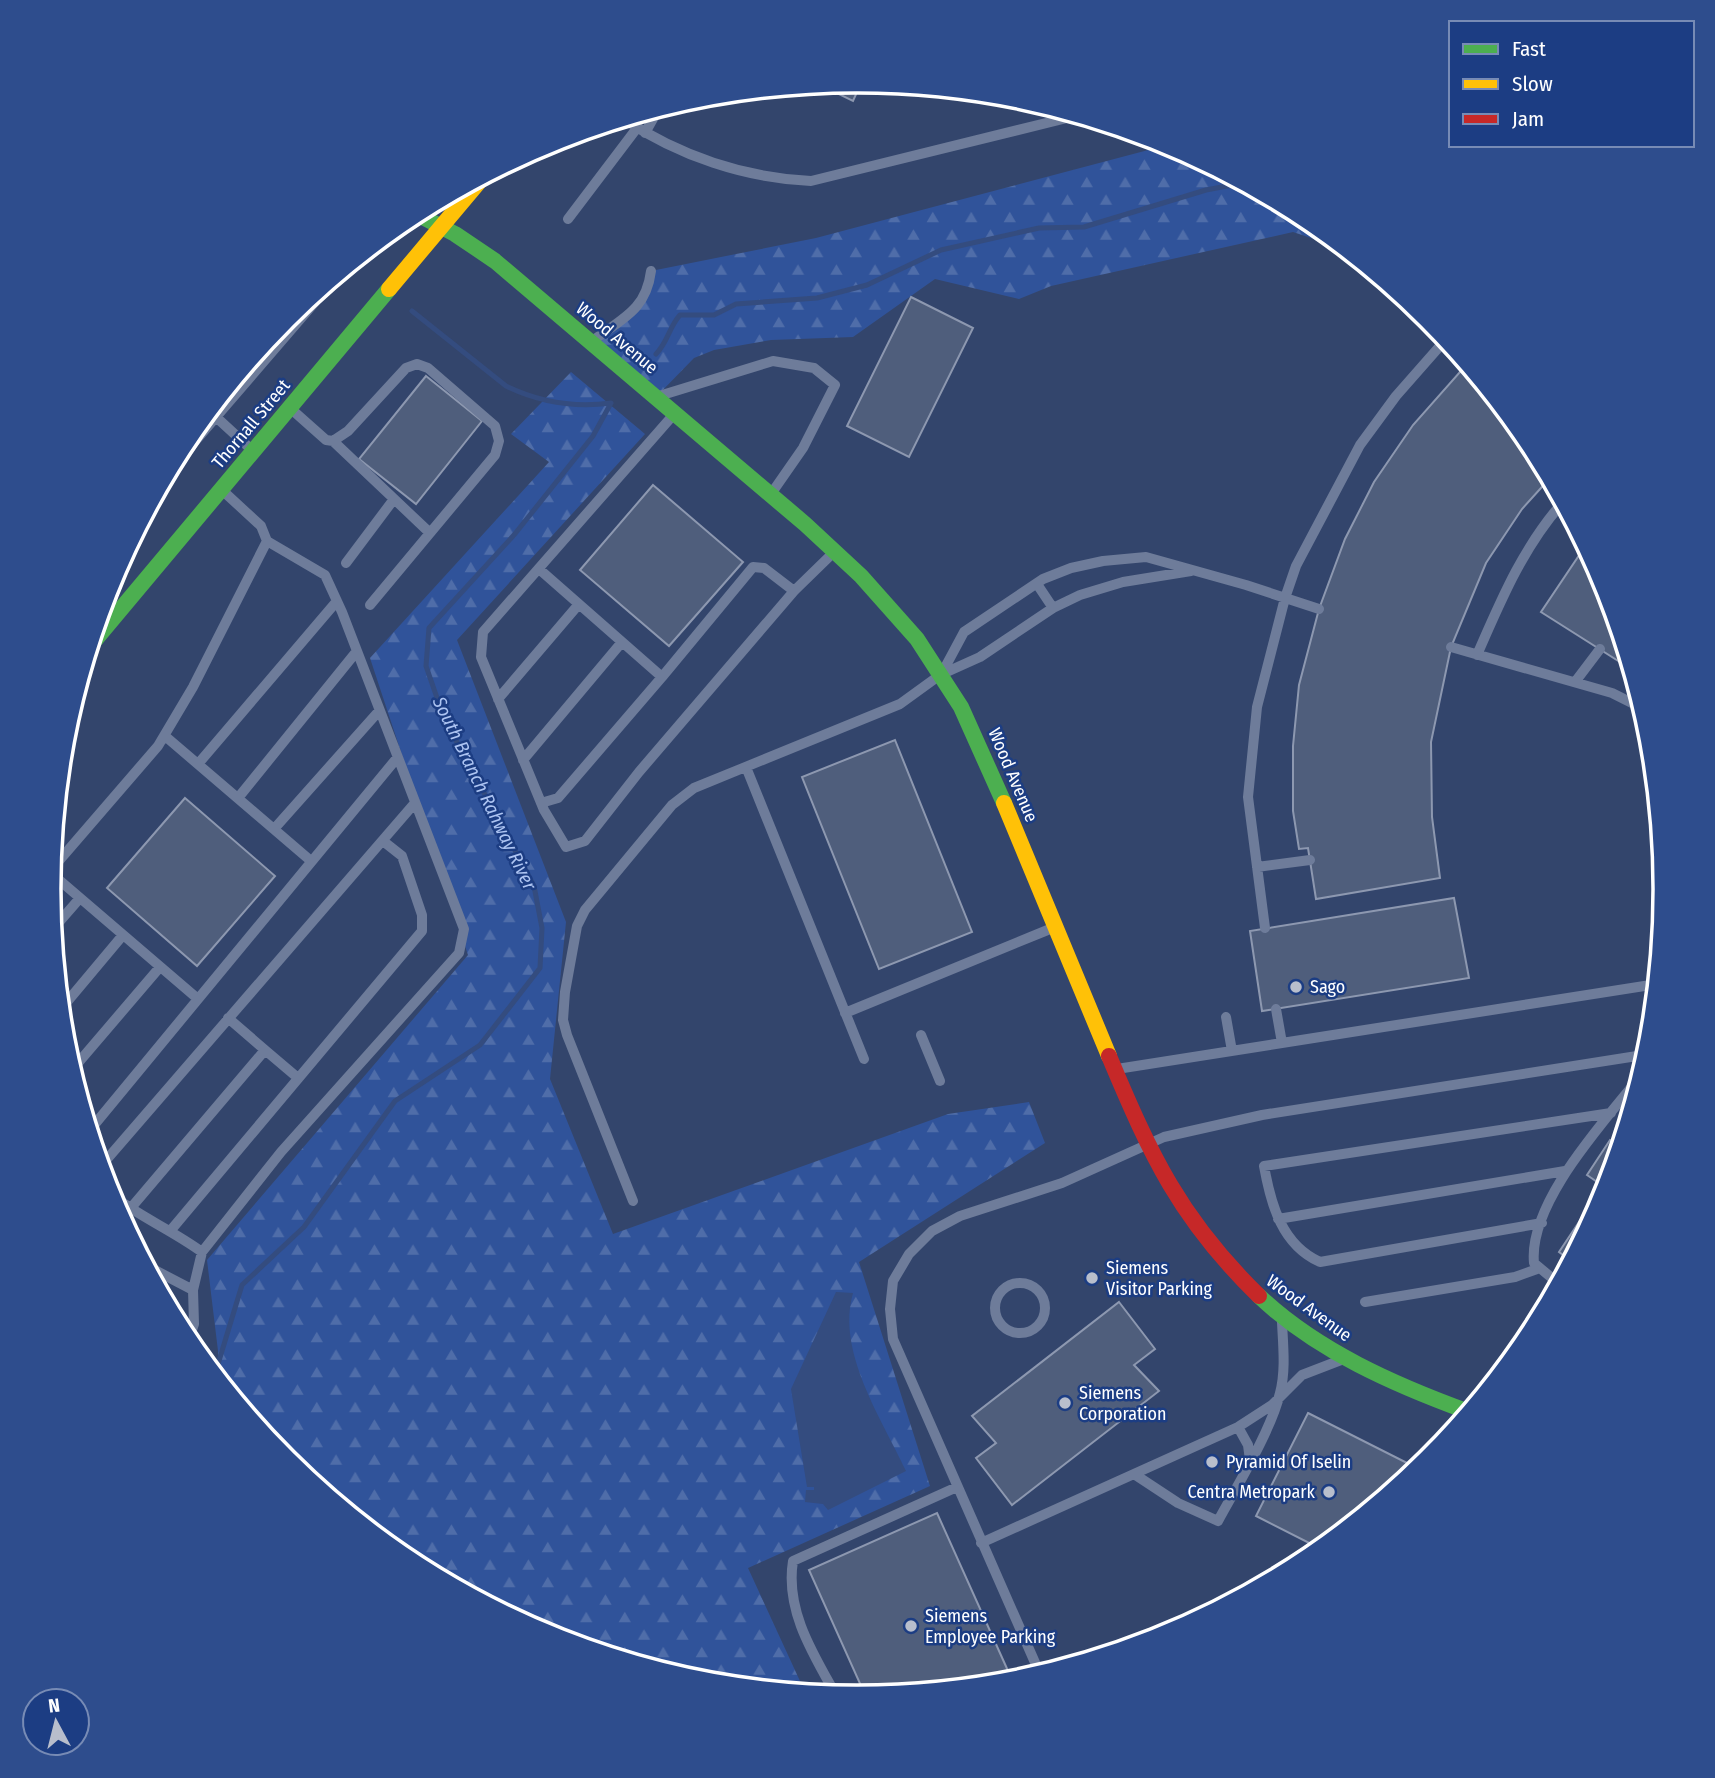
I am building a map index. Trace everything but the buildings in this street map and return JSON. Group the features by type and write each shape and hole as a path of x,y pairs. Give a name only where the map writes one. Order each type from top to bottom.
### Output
{"street":[{"name":"Thornall Street","path":"106,626 469,194"},
{"name":"Wood Avenue","path":"428,219 495,261 771,494 835,551 896,614 940,675 984,754 1146,1145 1172,1193 1208,1244 1250,1289 1281,1316 1346,1358 1428,1397 1460,1409"}],"lane":[{"path":"634,125 705,160 770,179 811,181 1061,119"},
{"path":"568,219 649,121"},
{"path":"591,342 642,303 648,291 651,271"},
{"path":"220,413 300,320"},
{"path":"1265,928 1248,797 1256,707 1285,598 1296,566 1360,445 1396,396 1440,346"},
{"path":"656,397 773,361 814,368 835,385 803,449 771,494"},
{"path":"333,441 348,432 406,368 417,364 428,368 495,426 499,441 495,455 370,606"},
{"path":"290,408 326,440 333,441 430,533"},
{"path":"675,413 483,632 481,657 541,803 566,847 585,842 639,772 794,591 835,551"},
{"path":"216,417 253,450"},
{"path":"193,1328 193,1290 202,1252 281,1152 459,953 464,929 325,575 267,541 261,526 221,489"},
{"path":"346,563 394,499"},
{"path":"1477,655 1506,587 1538,530 1557,509"},
{"path":"62,858 144,765 165,736 267,541"},
{"path":"940,675 964,632 1037,584 1071,568 1124,558 1146,557 1319,609"},
{"path":"541,803 558,798 753,566 764,568 794,591"},
{"path":"539,569 662,677"},
{"path":"633,1201 565,1027 563,1002 577,926 585,910 679,798 694,788 900,704 940,675 980,657 1053,608 1108,585 1191,571"},
{"path":"1037,584 1053,608"},
{"path":"198,764 337,601"},
{"path":"498,699 579,604"},
{"path":"523,760 622,642"},
{"path":"1451,647 1631,700"},
{"path":"1576,682 1600,649"},
{"path":"237,798 357,651"},
{"path":"274,829 379,711"},
{"path":"165,736 311,861"},
{"path":"97,1122 397,758"},
{"path":"746,767 864,1059"},
{"path":"109,1157 414,804"},
{"path":"171,1230 422,931 422,915 402,856 383,841"},
{"path":"1257,867 1310,860"},
{"path":"61,881 198,999"},
{"path":"62,919 80,898"},
{"path":"845,1013 1055,927"},
{"path":"69,999 123,935"},
{"path":"80,1060 160,967"},
{"path":"1114,1070 1648,985"},
{"path":"1276,1009 1282,1043"},
{"path":"1226,1017 1232,1051"},
{"path":"228,1018 298,1078"},
{"path":"921,1035 940,1081"},
{"path":"202,1252 171,1230 130,1209 265,1050"},
{"path":"1036,1665 893,1339 890,1309 893,1281 909,1254 932,1231 960,1216 1062,1183 1174,1134 1275,1112 1635,1056"},
{"path":"1551,1279 1537,1269 1533,1248 1542,1223 1565,1171 1627,1093"},
{"path":"1542,1223 1320,1262 1305,1255 1278,1219 1271,1204 1264,1166 1611,1114"},
{"path":"1278,1219 1565,1171"},
{"path":"1365,1302 1515,1277 1537,1269"},
{"path":"160,1273 193,1290"},
{"path":"1028,1284 1043,1297 1044,1318 1029,1332 1010,1331 997,1318 997,1298 1010,1286 1028,1284"},
{"path":"1134,1474 1178,1503 1218,1521 1250,1461 1280,1394 1284,1353 1281,1316"},
{"path":"981,1543 1238,1427 1272,1405 1280,1394 1302,1375 1346,1358"},
{"path":"1238,1427 1248,1445 1250,1461"},
{"path":"831,1684 799,1623 789,1586 793,1561 957,1487"}],"green space":[{"path":"1152,149 1256,199 1319,241 1293,232 1051,286 1019,299 935,279 853,337 771,340 714,350 694,358 656,397 591,342 642,303 651,271 816,238"},
{"path":"571,372 645,434 457,640 566,922 550,1079 613,1234 948,1114 1029,1102 1045,1143 859,1262 930,1486 748,1568 801,1684 702,1670 651,1658 553,1625 459,1579 373,1521 332,1488 259,1414 217,1362 207,1260 468,955 370,658 549,462 511,434"}],"shaded area":[{"path":"836,1292 853,1293 849,1315 856,1362 874,1407 906,1471 828,1510 823,1504 805,1502 806,1490 814,1490 814,1487 807,1487 791,1389"}],"waterway":[{"name":"South Branch Rahway River","path":"656,354 680,315 714,315 736,304 817,298 867,285 941,250 1039,228 1084,227 1206,190 1230,185"},
{"path":"412,311 506,386 557,402 583,405 611,403"},
{"name":"South Branch Rahway River","path":"218,1363 242,1285 304,1227 395,1101 480,1045 540,968 542,928 534,886 444,718 426,666 429,628 514,535 593,436 611,403"}],"traffic: fast":[{"path":"427,219 455,234 495,261 805,524 861,576 917,639 961,707 1004,803"},
{"path":"106,626 389,289"},
{"path":"1259,1296 1282,1316 1331,1350 1385,1378 1460,1409"}],"traffic: slow":[{"path":"389,289 469,194"},
{"path":"1004,803 1109,1056"}],"traffic: jam":[{"path":"1109,1056 1139,1125 1170,1185 1208,1240 1259,1296"}],"place":[{"name":"Sago","path":"1296,987"},
{"name":"Siemens Visitor Parking","path":"1092,1278"},
{"name":"Siemens Corporation","path":"1065,1403"},
{"name":"Pyramid Of Iselin","path":"1212,1462"},
{"name":"Centra Metropark","path":"1329,1492"},
{"name":"Siemens Employee Parking","path":"911,1626"}]}
